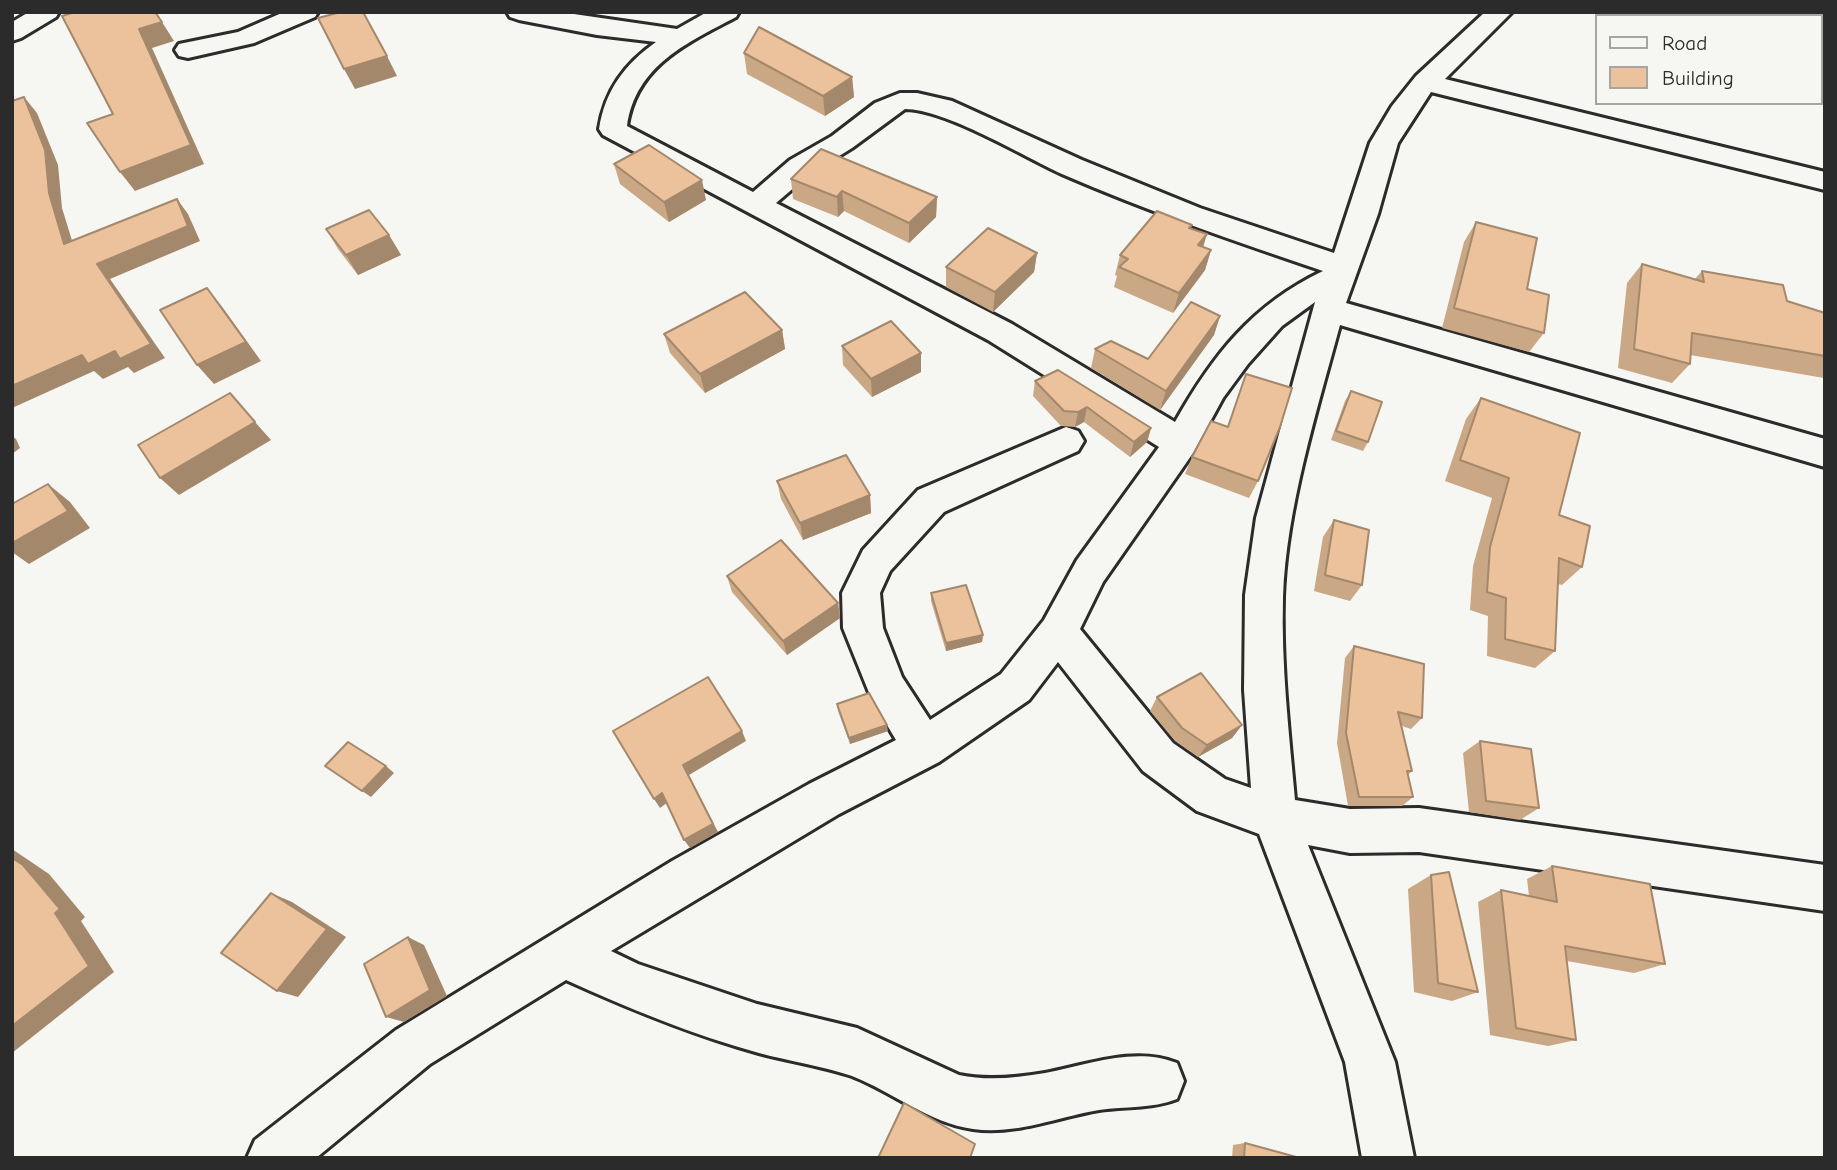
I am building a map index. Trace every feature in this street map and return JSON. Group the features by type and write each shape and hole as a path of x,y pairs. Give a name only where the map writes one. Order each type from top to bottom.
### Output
{"street":[{"path":"12,33 47,12"},
{"path":"188,50 245,38 306,12"},
{"path":"519,12 597,27 682,37"},
{"path":"727,12 649,59 631,77 616,101 613,129 1000,332 1181,443"},
{"path":"1388,1158 1370,1062 1275,818 1264,690 1264,596 1274,518 1337,284 1384,143 1406,106 1425,82 1500,12"},
{"path":"1425,82 1825,181"},
{"path":"756,205 800,167 842,142 885,108 900,101 918,101 942,107 1072,167 1189,215 1461,346 1825,453"},
{"path":"273,1158 326,1119 414,1047 688,877 824,799 924,748 1015,687 1058,632 1090,571 1181,443 1211,389 1236,355 1271,318 1304,293 1337,284"},
{"path":"924,748 886,687 863,628 862,593 876,561 904,527 931,501 1066,441"},
{"path":"1058,632 1157,757 1212,796 1275,818 1350,831 1419,830 1825,888"},
{"path":"565,955 633,986 745,1024 857,1053 955,1100 976,1104 1005,1103 1045,1098 1099,1085 1159,1080"}],"building":[{"path":"75,12 155,12 162,22 139,29 191,145 120,172 87,123 113,114 62,16"},
{"path":"341,12 363,12 387,56 344,69 318,18"},
{"path":"759,27 852,77 823,96 744,53"},
{"path":"24,97 45,150 49,193 64,244 177,199 188,226 97,264 151,344 120,359 115,351 88,364 82,355 12,386 12,101"},
{"path":"649,145 702,180 664,202 614,164"},
{"path":"821,149 937,197 909,223 842,191 837,197 791,179"},
{"path":"369,210 389,235 346,255 326,229"},
{"path":"1157,211 1207,234 1198,245 1211,250 1179,293 1119,267 1128,259 1120,255"},
{"path":"1476,222 1537,238 1527,289 1549,295 1544,333 1454,308"},
{"path":"988,228 1037,253 995,292 946,267"},
{"path":"1642,264 1704,282 1702,271 1783,285 1787,301 1825,313 1825,356 1692,333 1690,364 1634,349"},
{"path":"207,288 246,342 197,365 160,310"},
{"path":"745,292 782,330 700,374 664,334"},
{"path":"1191,302 1220,316 1166,391 1095,349 1111,341 1148,359"},
{"path":"891,321 921,353 871,379 842,346"},
{"path":"1058,370 1151,428 1134,442 1087,407 1078,412 1064,411 1035,381"},
{"path":"1246,374 1292,388 1280,427 1258,481 1192,457 1211,421 1228,427"},
{"path":"1351,391 1382,402 1368,442 1336,431"},
{"path":"230,393 255,422 160,478 138,445"},
{"path":"1481,398 1580,433 1559,515 1590,526 1582,567 1559,558 1555,651 1505,639 1506,598 1487,592 1490,547 1509,478 1460,460"},
{"path":"846,455 870,495 800,523 777,481"},
{"path":"48,484 68,511 12,543 12,504"},
{"path":"1334,520 1369,530 1362,585 1325,575"},
{"path":"781,540 838,603 783,641 727,576"},
{"path":"966,585 983,635 946,643 931,593"},
{"path":"1354,646 1424,664 1422,718 1398,712 1412,771 1407,771 1413,797 1359,797 1346,733"},
{"path":"1201,673 1242,725 1207,745 1182,728 1157,697"},
{"path":"708,677 742,731 683,765 713,824 684,840 662,793 654,799 613,731"},
{"path":"869,693 887,725 849,738 837,704"},
{"path":"1480,741 1531,749 1539,808 1486,801"},
{"path":"348,742 386,766 362,791 325,766"},
{"path":"12,858 23,865 60,909 55,913 89,966 12,1026"},
{"path":"1552,866 1650,884 1665,964 1565,946 1576,1040 1516,1028 1501,890 1557,902"},
{"path":"1449,872 1478,992 1438,983 1431,875"},
{"path":"271,893 327,929 277,991 221,953"},
{"path":"408,937 430,990 386,1017 364,964"},
{"path":"904,1103 975,1144 970,1158 878,1158"},
{"path":"1245,1143 1300,1158 1244,1158"}]}
